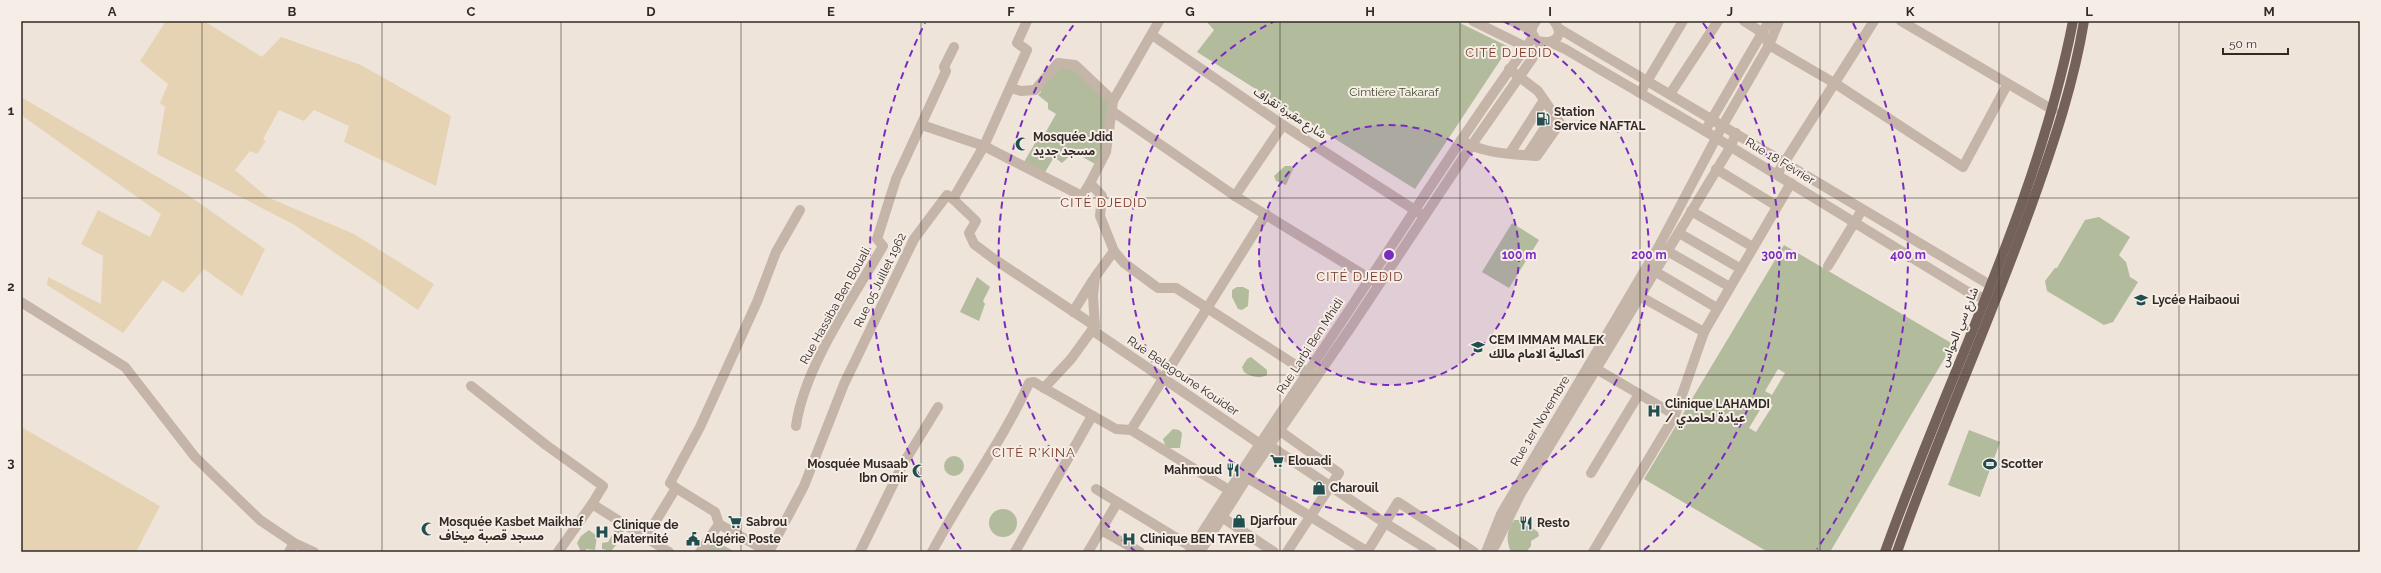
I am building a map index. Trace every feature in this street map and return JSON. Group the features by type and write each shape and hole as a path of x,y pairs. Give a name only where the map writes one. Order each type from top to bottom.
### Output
{"main road":[{"name":"شارع سي الحواس","path":"1885,552 1908,487 2030,184 2053,110 2073,21"},
{"name":"شارع سي الحواس","path":"1897,552 1919,490 1995,303 2063,115 2074,76 2084,21"},
{"path":"2053,110 2063,115"}],"street":[{"path":"953,199 984,146 1027,50 1017,43 1027,21"},
{"path":"922,125 984,146 1082,196 1106,152 1113,101 1159,21"},
{"path":"1473,21 1526,47"},
{"path":"1512,21 1534,29"},
{"path":"1640,93 1683,21"},
{"path":"1670,94 1718,21"},
{"path":"1744,21 1763,33 1769,44 1836,84 1963,167 2007,85"},
{"path":"1705,130 1769,21"},
{"path":"1723,125 1769,44 1779,21"},
{"path":"1777,174 1836,84 1874,21"},
{"path":"1901,21 2007,85 2053,110"},
{"name":"Rue Larbi Ben Mhidi","path":"1346,325 1370,279 1471,146 1519,76 1547,43 1555,38 1557,24"},
{"name":"Rue 18 Février","path":"1557,24 1862,210 1990,285 2001,287"},
{"name":"Rue Larbi Ben Mhidi","path":"1218,514 1264,443 1276,428 1346,325 1380,284 1461,140 1526,47 1534,29"},
{"name":"Rue 18 Février","path":"1534,29 1547,43 1705,130 1968,292 1984,300 1995,303"},
{"name":"شارع مقبرة تقراف","path":"1152,35 1283,125 1420,213"},
{"name":"Rue Hassiba Ben Bouali","path":"796,426 798,409 820,357 883,246 876,239 896,179 946,71 944,67 954,47"},
{"path":"1011,88 1021,91 1035,90 1058,63 1064,63 1075,65 1113,101"},
{"path":"1461,140 1471,146 1538,156 1560,123 1538,91 1509,70"},
{"path":"1510,153 1544,100"},
{"path":"1112,111 1236,196 1380,284"},
{"path":"1236,196 1283,125"},
{"name":"Rue 1er Novembre","path":"1486,552 1505,516 1615,331 1632,292 1659,246 1723,125"},
{"name":"Rue 1er Novembre","path":"1615,331 1642,297 1691,211 1731,146 1736,133"},
{"path":"1716,169 1777,206"},
{"path":"1090,183 1102,196 1100,216 1114,251 1124,263 1158,288 1176,288 1208,307 1312,376"},
{"path":"1593,552 1675,416 1704,332 1791,183"},
{"name":"Rue 05 Juillet 1962","path":"769,552 804,486 844,384 914,239 947,195 953,199"},
{"name":"Rue Belagoune Kouider","path":"953,199 976,221 969,233 974,244 994,260 1073,312 1162,379 1432,552"},
{"path":"700,552 718,524 715,512 670,483 700,427 757,302 776,252 800,210"},
{"path":"1828,266 1862,210"},
{"path":"1691,211 1753,247"},
{"path":"1131,430 1266,214"},
{"path":"1679,233 1741,268"},
{"path":"1659,246 1730,288"},
{"path":"1073,312 1095,277 1114,251"},
{"path":"1656,272 1717,308"},
{"path":"1044,388 1071,359 1093,328 1093,296 1095,277"},
{"path":"1632,292 1704,332"},
{"path":"21,302 125,367 195,456 260,520 294,543 314,552"},
{"path":"1593,368 1675,416"},
{"path":"932,552 955,508 1012,416 1029,383 1034,382 1116,429 1131,430 1229,490"},
{"path":"471,386 546,445 603,486 558,552"},
{"path":"1591,473 1639,394"},
{"path":"860,552 903,464 938,407"},
{"path":"1015,552 1092,416"},
{"path":"1276,428 1339,473 1309,516 1287,552"},
{"path":"1243,475 1363,551 1385,523 1398,502 1474,552"},
{"name":"Rue Larbi Ben Mhidi","path":"1199,550 1229,490 1243,475"},
{"path":"646,537 676,488"},
{"path":"1096,490 1199,550"},
{"path":"1088,552 1117,503"},
{"path":"592,504 669,552"},
{"path":"1218,514 1274,552"},
{"name":"Rue 1er Novembre","path":"1493,552 1505,516"},
{"path":"718,524 769,552"},
{"path":"1101,530 1140,552"},
{"path":"289,552 294,543"}],"green space":[{"name":"Cimtière Takaraf","path":"1206,21 1456,21 1509,47 1415,189 1197,52 1214,30"},
{"path":"1060,65 1072,67 1102,92 1109,105 1102,154 1095,164 1074,152 1062,163 1054,157 1044,174 1024,162 1038,138 1043,137 1056,114 1048,109 1048,103 1038,95 1041,92 1041,87"},
{"path":"1285,166 1291,166 1293,169 1286,185 1276,181 1274,176"},
{"path":"2099,217 2130,237 2119,255 2126,262 2130,277 2138,282 2113,322 2104,325 2047,291 2045,281 2055,268 2057,268 2085,220"},
{"path":"1512,223 1539,240 1509,288 1482,272"},
{"path":"1784,245 1953,344 1830,552 1768,552 1644,479","holes":["1778,369 1785,373 1772,395 1765,391","1766,400 1773,405 1756,432 1749,428"]},
{"path":"977,277 990,287 983,301 985,304 979,321 960,312"},
{"path":"1237,287 1243,287 1249,290 1248,306 1242,310 1238,309 1232,297 1232,290"},
{"path":"1251,357 1267,370 1267,375 1256,377 1244,372 1242,367 1247,359"},
{"path":"1173,429 1179,430 1182,433 1180,448 1169,448 1165,445 1163,439"},
{"path":"1969,430 2000,442 1980,497 1948,485"},
{"path":"950,456 958,456 964,462 964,470 958,476 950,476 944,470 944,462"},
{"path":"1003,509 1013,513 1017,523 1013,533 1003,537 993,533 989,523 993,513"},
{"path":"1514,520 1520,520 1538,532 1539,536 1531,541 1531,546 1526,552 1511,552 1509,548 1508,532"},
{"path":"616,528 624,531 621,539 611,551 602,549 602,543 608,542"},
{"path":"589,530 597,536 595,550 586,549 585,551 581,552 577,543 581,536"},
{"path":"716,535 721,537 719,543 735,552 705,552"}],"sand":[{"path":"166,21 204,21 262,57 281,37 361,65 451,116 436,186 344,142 349,126 314,110 304,121 279,110 263,139 266,141 257,154 250,151 235,170 267,197 354,234 434,284 418,310 293,224 157,154 165,107 160,103 168,84 140,61"},
{"path":"21,97 185,193 265,249 242,296 204,269 183,293 163,280 123,333 47,285 48,277 101,304 103,256 81,244 98,210 150,237 161,214 21,115"},
{"path":"21,427 160,506 136,552 21,552"}],"place":[{"name":"Station Service NAFTAL","path":"1543,119"},
{"name":"Mosquée Jdid مسجد جديد","path":"1022,144"},
{"name":"Lycée Haibaoui","path":"2141,300"},
{"name":"CEM IMMAM MALEK اكمالية الامام مالك","path":"1478,347"},
{"name":"Clinique LAHAMDI / عيادة لحامدي","path":"1654,411"},
{"name":"Elouadi","path":"1277,461"},
{"name":"Scotter","path":"1990,464"},
{"name":"Mahmoud","path":"1233,470"},
{"name":"Mosquée Musaab Ibn Omir","path":"919,471"},
{"name":"Charouil","path":"1319,488"},
{"name":"Djarfour","path":"1239,521"},
{"name":"Sabrou","path":"735,522"},
{"name":"Resto","path":"1526,523"},
{"name":"Mosquée Kasbet Maikhaf مسجد قصبة ميخاف","path":"428,529"},
{"name":"Clinique de Maternité","path":"602,532"},
{"name":"Algérie Poste","path":"693,539"},
{"name":"Clinique BEN TAYEB","path":"1129,539"}],"district":[{"name":"CITÉ DJEDID","path":"1509,52"},
{"name":"CITÉ DJEDID","path":"1104,202"},
{"name":"CITÉ DJEDID","path":"1360,276"},
{"name":"CITÉ R'KINA","path":"1034,452"}]}
